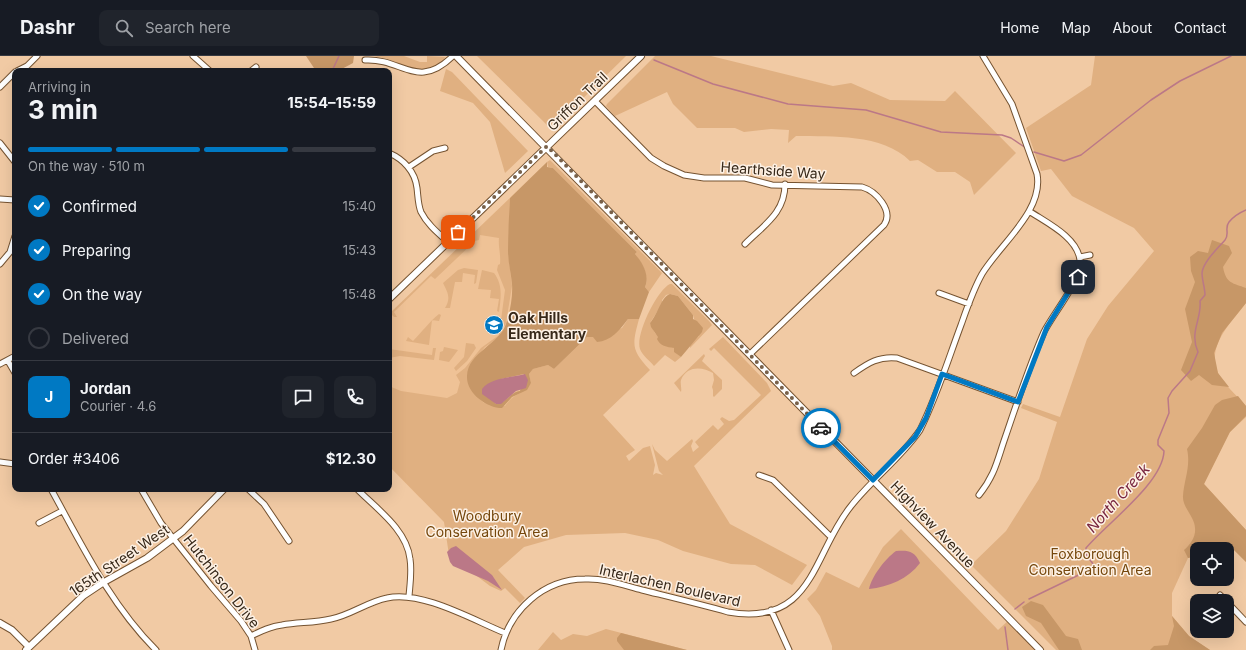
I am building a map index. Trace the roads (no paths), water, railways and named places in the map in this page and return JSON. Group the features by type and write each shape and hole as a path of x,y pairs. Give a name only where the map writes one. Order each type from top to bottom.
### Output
{"street":[{"path":"23,68 37,56"},
{"path":"193,56 207,68"},
{"path":"365,60 382,60 411,72 424,72 443,65 455,56"},
{"name":"Highview Avenue","path":"455,56 547,146 1040,650"},
{"name":"Griffon Trail","path":"547,146 641,56"},
{"name":"Interlachen Boulevard","path":"501,650 505,633 520,610 534,596 553,586 575,579 608,581 738,614 750,614 771,610 792,599 809,582 831,537 849,508 873,480 915,437 926,418 973,291 988,266 1029,211 1038,192 1037,174 1012,104 983,56"},
{"path":"0,87 12,76"},
{"name":"Hearthside Way","path":"595,101 638,147 658,163 674,171 704,178 745,178 772,185 785,184 866,188 885,207 887,221 750,354"},
{"path":"0,143 12,158"},
{"path":"392,296 547,146"},
{"path":"408,167 433,151 445,148"},
{"path":"392,154 408,167 416,185 420,210 430,225 448,242"},
{"path":"745,244 779,210 783,202 785,184"},
{"path":"0,199 12,200"},
{"path":"979,495 994,473 1018,402 1047,327 1078,277 1081,266 1080,257 1076,248 1067,238 1029,211"},
{"path":"0,264 10,252 12,246"},
{"path":"1080,257 1090,255"},
{"path":"939,293 969,304"},
{"path":"854,373 872,361 890,357 904,360 1018,402"},
{"path":"0,364 12,358"},
{"path":"8,361 12,368"},
{"path":"0,462 12,464"},
{"path":"759,475 773,480 831,537"},
{"path":"52,492 104,582 129,620 156,650"},
{"name":"Hutchinson Drive","path":"143,492 154,513 218,596 241,621 251,636 256,650"},
{"name":"165th Street West","path":"29,649 75,603 104,582 146,558 174,538 195,521 221,492"},
{"path":"251,492 264,504 289,541"},
{"path":"360,492 395,526 405,541 411,564 409,596"},
{"path":"39,523 62,511"},
{"path":"251,636 267,628 282,625 306,624 333,619 388,598 409,596 429,601 505,633"},
{"path":"771,610 789,650"},
{"path":"1234,610 1246,622"},
{"path":"0,623 12,630 29,649"}],"waterway":[{"path":"333,68 339,56"},
{"path":"1034,152 1064,161 1081,155 1151,100 1180,81 1231,56"},
{"path":"654,60 713,84 788,104 866,110 941,132 1002,135 1011,138 1026,148"},
{"name":"North Creek","path":"1029,599 1091,569 1093,564 1086,554 1086,548 1132,502 1154,476 1161,463 1164,451 1158,445 1158,440 1169,413 1168,398 1172,391 1190,371 1198,352 1195,332 1200,301 1205,295 1202,276 1203,269 1208,260 1225,240 1229,222 1246,210"},
{"name":"North Creek","path":"1015,609 1024,602"},
{"name":"North Creek","path":"1005,627 1008,650"}],"place":[{"name":"Oak Hills Elementary","path":"494,325"}],"park label":[{"name":"Woodbury Conservation Area","path":"487,524"},
{"name":"Foxborough Conservation Area","path":"1090,562"}]}
